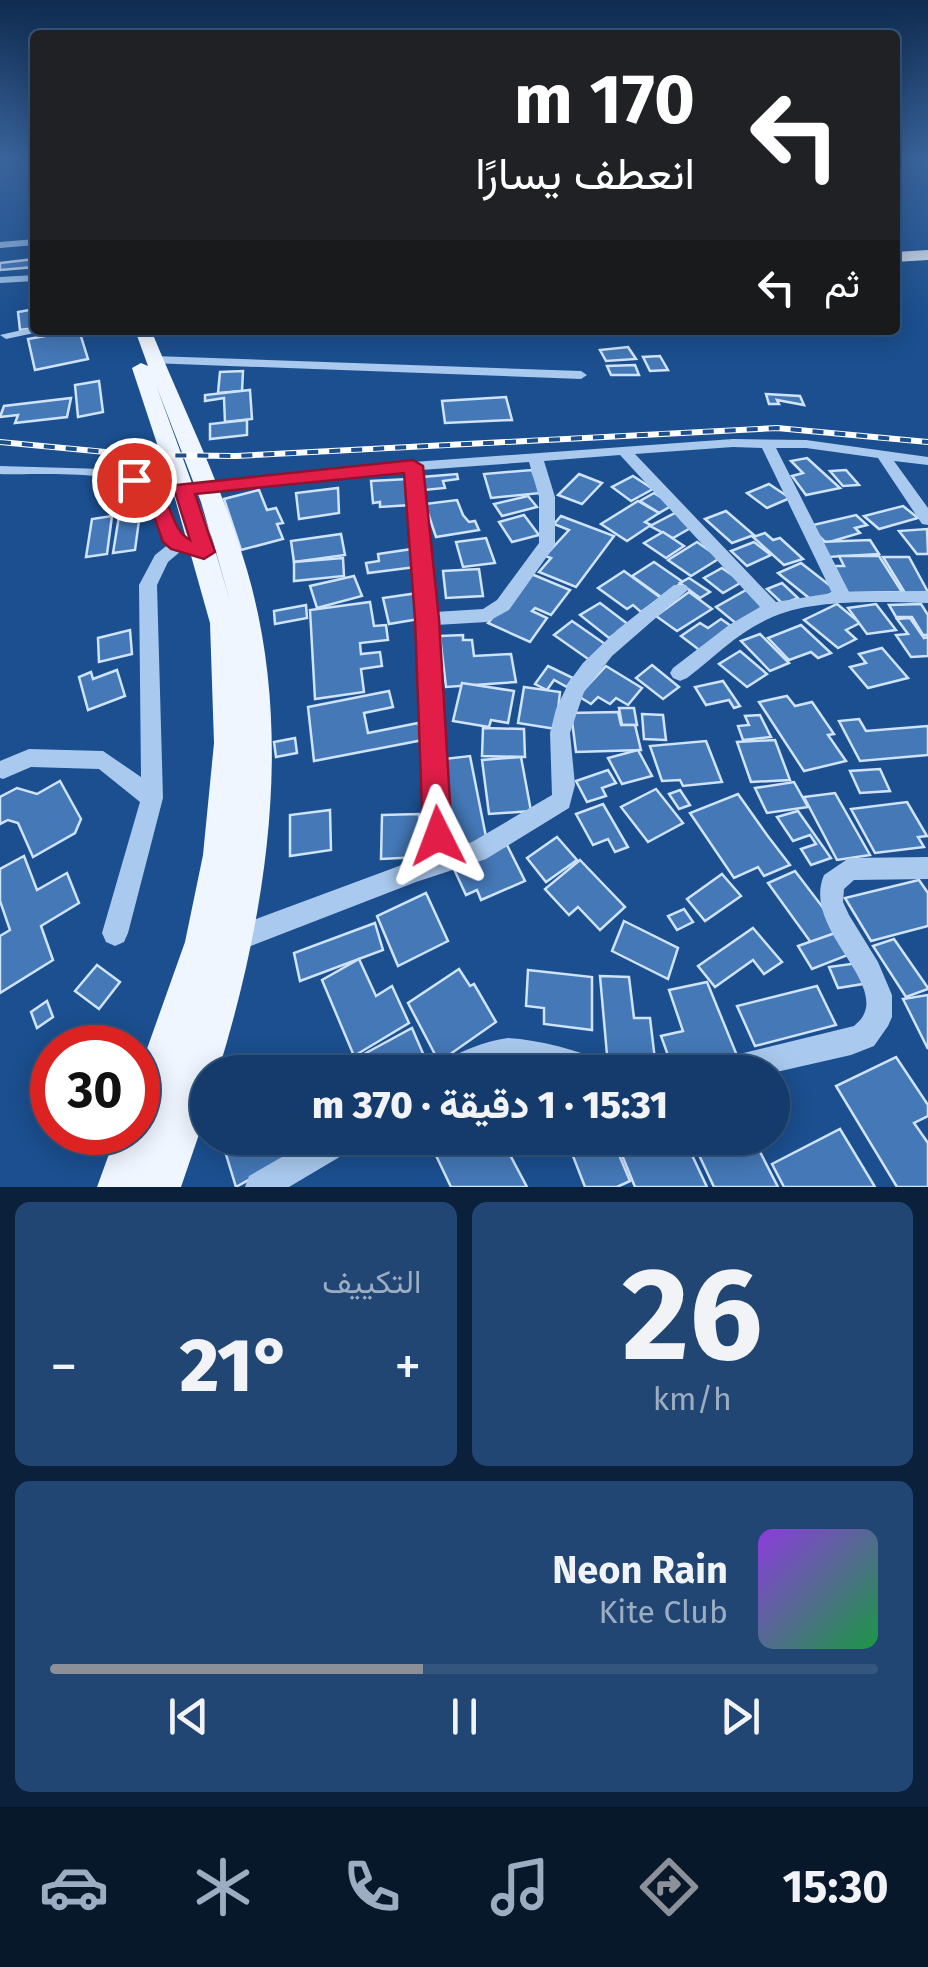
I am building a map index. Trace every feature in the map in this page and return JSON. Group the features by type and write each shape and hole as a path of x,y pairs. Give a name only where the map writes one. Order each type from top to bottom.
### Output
{"highway":[{"path":"900,257 928,255"},
{"path":"900,265 928,263"}],"main road":[{"path":"130,335 189,482 232,563 251,644 256,775 250,845 234,939 207,1042 159,1187"},
{"path":"120,1187 203,942 220,855 229,744 223,623 192,548 189,482 145,335"},
{"path":"144,485 189,482"}],"street":[{"path":"0,245 30,242"},
{"path":"0,280 30,278"},
{"path":"6,335 30,331"},
{"path":"154,360 581,376"},
{"path":"189,482 622,450 767,444 806,444 928,461"},
{"path":"767,444 843,598"},
{"path":"622,450 772,609"},
{"path":"883,455 928,520"},
{"path":"427,619 486,616 503,605 547,544 548,498 535,456"},
{"path":"407,874 428,857 438,836 427,619 413,466"},
{"path":"0,470 108,474 144,485 158,499 171,537 192,548"},
{"path":"116,933 152,798 148,585 155,568 192,548"},
{"path":"234,939 478,851 561,801 566,790 559,738 566,702 590,666 680,589"},
{"path":"680,673 742,626 772,609 843,598 928,597"},
{"path":"3,770 29,758 102,760 152,798"},
{"path":"789,1055 864,1036 882,1016 884,995 870,962 829,899 828,886 838,874 849,869 928,868"},
{"path":"480,1055 527,1051 540,1055"},
{"path":"260,1187 314,1155"}],"building":[{"path":"30,260 30,267 0,270 0,263"},
{"path":"30,310 30,329 20,330 18,312"},
{"path":"81,335 88,359 35,370 28,339"},
{"path":"628,347 636,359 606,361 600,350"},
{"path":"660,356 668,370 650,371 643,357"},
{"path":"635,365 639,375 611,375 607,366"},
{"path":"243,371 242,391 218,393 220,372"},
{"path":"99,381 103,412 78,417 75,385"},
{"path":"250,390 252,419 225,422 224,398 205,401 205,395"},
{"path":"766,394 800,396 804,405 777,400 779,404 769,404"},
{"path":"506,397 512,420 445,423 442,401"},
{"path":"71,398 67,417 15,423 18,415 0,417 4,406"},
{"path":"247,420 247,435 210,439 210,424"},
{"path":"807,458 840,488 806,495 792,476 803,473 791,461"},
{"path":"532,470 541,493 491,498 484,474"},
{"path":"846,470 859,485 843,486 830,471"},
{"path":"457,474 458,479 443,481 445,488 424,490 422,477"},
{"path":"579,474 602,483 582,504 558,495"},
{"path":"633,476 653,489 631,501 612,487"},
{"path":"408,479 411,505 380,507 380,502 373,503 371,481"},
{"path":"769,484 790,498 767,508 747,493"},
{"path":"338,488 339,513 299,519 296,493"},
{"path":"259,490 267,510 276,508 283,523 277,524 283,539 241,550 224,499"},
{"path":"654,493 673,505 659,513 640,501"},
{"path":"528,496 537,507 502,516 494,504"},
{"path":"457,500 463,515 469,522 475,521 479,530 436,537 425,504"},
{"path":"638,501 659,513 645,522 651,525 627,541 601,524"},
{"path":"903,506 918,518 879,529 864,516"},
{"path":"726,511 754,535 732,543 705,519"},
{"path":"140,513 135,550 113,553 119,516"},
{"path":"675,513 694,526 673,538 650,526"},
{"path":"524,515 539,535 512,542 499,522"},
{"path":"856,515 867,525 855,528 860,533 826,543 809,526"},
{"path":"112,516 107,554 86,557 92,519"},
{"path":"561,516 614,536 576,587 539,572 551,558 545,556 569,530 554,524"},
{"path":"927,529 928,554 917,554 899,531"},
{"path":"663,532 684,546 666,558 644,543"},
{"path":"765,533 773,540 780,538 803,559 784,565 753,537"},
{"path":"341,534 345,555 294,562 291,541"},
{"path":"486,538 495,563 463,567 456,542"},
{"path":"870,540 879,554 828,557 819,542"},
{"path":"697,542 720,558 691,576 668,560"},
{"path":"754,542 771,555 747,566 731,551"},
{"path":"412,549 416,567 368,573 366,563 379,561 378,554"},
{"path":"839,556 879,556 902,592 848,593 833,566 844,566"},
{"path":"883,557 909,557 928,592 905,593"},
{"path":"343,558 344,576 294,581 294,562"},
{"path":"654,562 683,582 661,597 632,576"},
{"path":"801,563 837,591 814,602 778,573"},
{"path":"722,568 742,582 723,593 704,578"},
{"path":"479,569 483,596 446,598 443,571"},
{"path":"624,571 661,598 641,612 633,605 627,609 598,588"},
{"path":"529,573 570,590 551,615 535,608 532,611 547,618 530,642 488,623"},
{"path":"354,576 362,596 317,608 310,586"},
{"path":"689,578 710,592 700,598 680,583"},
{"path":"782,583 798,598 783,604 767,589"},
{"path":"746,590 768,606 738,625 716,607"},
{"path":"689,592 712,609 677,631 656,616"},
{"path":"418,593 425,618 389,624 383,598"},
{"path":"370,602 374,626 386,625 388,640 360,643 361,654 380,652 382,666 361,669 364,692 315,699 310,610"},
{"path":"600,603 629,625 609,638 580,615"},
{"path":"837,604 860,623 846,630 856,639 838,648 804,620"},
{"path":"876,604 896,630 867,634 848,608"},
{"path":"921,604 928,615 928,635 923,635 912,617 896,617 889,605"},
{"path":"306,605 307,618 275,624 274,611"},
{"path":"910,618 924,638 928,637 928,656 911,657 896,635 908,634 897,619"},
{"path":"721,619 734,628 702,652 681,636 700,623 708,628"},
{"path":"572,621 608,646 591,661 554,635"},
{"path":"801,625 831,653 818,658 811,652 789,660 768,638"},
{"path":"130,630 132,654 99,662 98,638"},
{"path":"760,634 789,663 770,671 741,641"},
{"path":"463,635 463,640 472,640 474,656 511,654 516,682 446,687 440,636"},
{"path":"882,648 908,678 868,688 850,667 866,663 859,654"},
{"path":"740,651 767,674 747,687 719,664"},
{"path":"652,665 679,687 663,699 636,678"},
{"path":"548,666 573,678 567,687 554,680 547,690 535,684"},
{"path":"606,666 642,688 628,705 616,698 610,704 598,697 591,704 578,696"},
{"path":"117,670 125,696 88,710 79,677 91,672 93,679"},
{"path":"723,681 740,706 734,708 729,700 706,705 695,687"},
{"path":"462,683 514,691 508,723 491,720 489,727 453,721"},
{"path":"524,687 560,692 556,729 518,723"},
{"path":"389,691 393,707 364,713 368,733 418,723 423,740 314,761 308,707"},
{"path":"787,696 795,706 812,702 834,734 828,735 846,761 804,771 759,702"},
{"path":"619,708 634,708 637,725 622,725"},
{"path":"618,712 621,725 635,725 641,750 576,752 571,713"},
{"path":"642,714 663,715 666,740 644,739"},
{"path":"760,715 771,737 743,740 738,726 749,725 745,716"},
{"path":"859,719 866,731 928,726 928,755 860,761 839,721"},
{"path":"483,728 524,729 525,757 482,756"},
{"path":"295,738 297,753 276,757 274,742"},
{"path":"775,740 790,780 751,782 737,742"},
{"path":"706,741 722,782 683,786 680,780 662,781 650,746"},
{"path":"638,750 652,776 622,784 608,758"},
{"path":"470,756 487,842 448,848 435,760"},
{"path":"521,757 531,811 489,814 482,760"},
{"path":"880,769 890,791 860,793 850,771"},
{"path":"608,770 616,783 602,788 606,796 587,802 576,781"},
{"path":"60,781 81,819 75,833 33,857 18,823 8,820 0,824 0,797 17,788 37,794"},
{"path":"794,782 808,807 767,813 755,788"},
{"path":"656,789 683,823 648,842 621,807"},
{"path":"680,790 690,805 679,809 669,794"},
{"path":"835,793 870,855 837,860 804,797"},
{"path":"738,794 790,865 764,876 758,867 734,878 690,813"},
{"path":"907,802 927,836 918,837 924,847 875,853 851,809"},
{"path":"603,804 628,847 615,852 608,839 593,845 576,814"},
{"path":"330,810 331,850 290,856 290,815"},
{"path":"798,811 831,858 811,865 801,849 816,844 810,835 793,841 777,817"},
{"path":"419,814 420,857 381,859 382,815"},
{"path":"557,837 577,860 546,882 527,858"},
{"path":"507,845 525,881 481,900 477,890 466,895 453,867"},
{"path":"24,856 37,890 67,873 79,903 41,926 53,960 0,993 0,936 10,930 0,901 0,869"},
{"path":"580,860 625,907 600,930 578,907 569,915 545,889"},
{"path":"795,871 840,930 812,944 768,883"},
{"path":"722,874 741,896 705,921 687,899"},
{"path":"919,880 928,893 928,926 871,941 845,898"},
{"path":"426,893 448,941 398,966 377,916"},
{"path":"684,909 693,922 677,930 668,916"},
{"path":"624,921 678,948 668,979 612,951"},
{"path":"375,923 383,950 300,981 294,953"},
{"path":"753,928 782,962 764,974 753,960 715,987 698,966"},
{"path":"838,932 853,953 812,969 798,946"},
{"path":"894,939 928,989 906,997 873,946"},
{"path":"359,959 376,996 392,986 409,1023 354,1055 322,980"},
{"path":"858,963 869,983 838,988 829,967"},
{"path":"97,965 120,982 99,1009 75,991"},
{"path":"459,969 470,986 474,984 496,1022 449,1055 435,1055 408,1003"},
{"path":"528,970 592,977 592,1030 544,1024 544,1008 526,1006"},
{"path":"600,976 629,977 634,1018 650,1018 654,1055 607,1055"},
{"path":"707,982 737,1055 668,1055 661,1036 683,1031 669,990"},
{"path":"817,986 836,1025 755,1046 737,1006"},
{"path":"928,995 928,1049 903,999"},
{"path":"47,1001 53,1017 36,1025 31,1012"},
{"path":"412,1028 424,1055 362,1055"},
{"path":"896,1057 928,1105 928,1116 914,1123 928,1143 928,1187 897,1187 836,1086"},
{"path":"840,1129 875,1187 784,1187 772,1164"},
{"path":"226,1155 293,1155 236,1187"},
{"path":"436,1155 510,1155 527,1187 451,1187"},
{"path":"573,1155 619,1155 630,1181 617,1187 585,1187"},
{"path":"622,1155 692,1155 707,1187 635,1187"},
{"path":"699,1155 762,1155 778,1187 714,1187"}],"railway":[{"path":"0,442 137,455 236,456 777,428 928,442"}],"route":[{"path":"134,480 158,499 171,537 190,549 204,552 184,489 413,466 427,619 438,836"}]}
